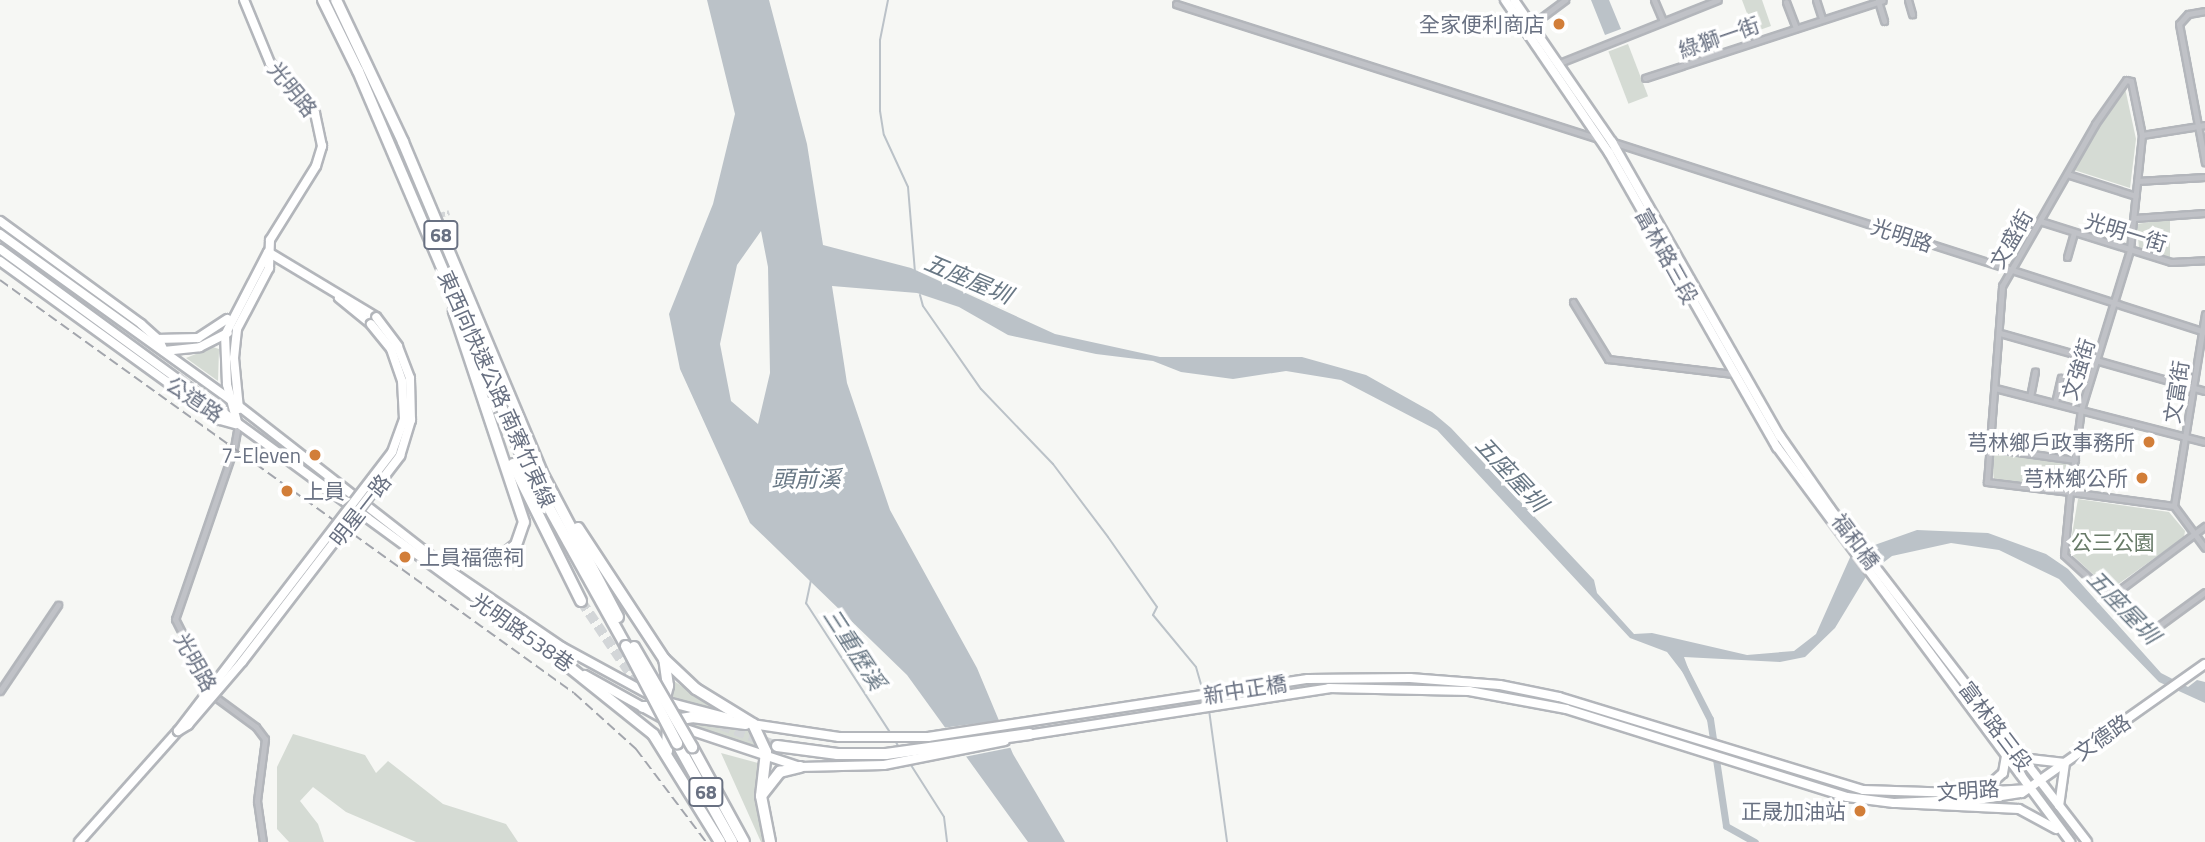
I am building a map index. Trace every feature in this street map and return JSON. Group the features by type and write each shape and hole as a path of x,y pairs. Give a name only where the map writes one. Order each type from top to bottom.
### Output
{"highway":[{"name":"東西向快速公路 南寮竹東線","path":"323,0 358,71 528,470 744,842"},
{"name":"東西向快速公路 南寮竹東線","path":"336,0 402,142 541,471 677,743 733,842"},
{"path":"436,559 495,562 511,552 521,537 523,508 440,264"},
{"path":"494,427 581,601"},
{"path":"541,471 664,659 696,689 753,724 765,756 761,796 770,842"},
{"path":"643,707 658,707 664,701 668,686 664,659"},
{"path":"563,662 643,725 669,760 720,842"},
{"path":"669,760 664,739 668,721 692,717 753,724"},
{"path":"777,746 837,754 886,754 1030,734"},
{"path":"761,796 780,772 800,766"}],"street":[{"name":"光明路","path":"235,404 234,358 242,318 269,268 270,240 316,166 322,129 311,108 270,63 244,0"},
{"name":"富林路三段","path":"1505,0 1557,64 1612,142 1746,378 1827,512"},
{"name":"富林路三段","path":"1514,0 1528,28 1599,139 1733,374 1827,512"},
{"path":"1528,28 1565,0"},
{"path":"1654,0 1662,19"},
{"path":"1686,0 1689,9"},
{"path":"1557,64 1662,19 1718,0"},
{"path":"1815,0 1822,19"},
{"path":"1908,0 1912,14"},
{"path":"1880,1 1884,20"},
{"name":"綠獅一街","path":"1645,78 1880,1"},
{"path":"1786,2 1796,28"},
{"name":"光明路","path":"1176,4 2203,331"},
{"path":"2205,11 2188,13 2179,24 2202,125 2205,163"},
{"name":"文強街","path":"2131,81 2142,135 2130,250 2116,303 2081,409 2064,555 2149,633 2205,592"},
{"name":"文盛街","path":"2070,492 1987,482 2002,286 2095,124 2122,85 2131,81"},
{"path":"2142,135 2202,125"},
{"path":"2067,174 2136,196"},
{"path":"2137,181 2205,177"},
{"path":"2134,218 2205,213"},
{"name":"公道路","path":"0,221 159,340 164,351"},
{"name":"光明一街","path":"2040,221 2171,262 2205,260"},
{"path":"2067,257 2074,233"},
{"name":"公道路","path":"0,234 235,404"},
{"name":"公道路","path":"0,250 141,350 238,425"},
{"name":"光明路","path":"263,842 257,801 263,734 214,696 175,619 233,451 238,425 225,335 235,308 268,252"},
{"name":"明星一路","path":"79,842 178,731 188,725 242,662 401,456 411,420 410,378 398,346 374,320 268,252"},
{"name":"公道路","path":"0,261 220,420 238,425"},
{"path":"85,295 91,287"},
{"path":"1573,302 1608,359 1733,374"},
{"name":"公道路","path":"135,332 159,340 205,335 221,326 235,308"},
{"name":"文富街","path":"2174,506 2205,314"},
{"name":"公道路","path":"123,349 164,351 200,347 225,335 242,318"},
{"path":"2000,333 2205,391"},
{"path":"2030,397 2035,371"},
{"path":"2055,403 2061,378"},
{"path":"1995,388 2185,434 2205,442"},
{"name":"光明路538巷","path":"235,404 436,559 562,647 664,701 753,724"},
{"name":"光明路538巷","path":"238,425 563,662 696,735 800,766"},
{"path":"1989,448 2075,460"},
{"path":"2070,492 2174,506 2205,548"},
{"name":"福和橋","path":"1827,512 1878,577"},
{"path":"2110,597 2205,526"},
{"name":"富林路三段","path":"1878,577 1970,699 2021,758 2087,842"},
{"path":"0,691 58,605"},
{"name":"文德路","path":"2029,789 2205,664"},
{"name":"新中正橋","path":"753,724 839,737 928,737 1308,680 1377,677 1472,682 1532,690 1731,751"},
{"name":"新中正橋","path":"800,766 847,768 931,759 1030,734 1293,692 1402,688 1539,701 1729,761"},
{"name":"富林路三段","path":"1970,699 2029,789 2068,839"},
{"name":"文明路","path":"1731,751 1863,790 2029,789"},
{"path":"1983,790 2000,778 2006,756"},
{"path":"2021,758 2039,764 2065,763 2059,807"},
{"name":"文明路","path":"1729,761 1812,789 1894,803 1983,799 2029,789"},
{"path":"1894,803 2019,809 2039,816 2068,839"}],"green space":[{"path":"1742,0 1762,0 1771,26 1754,32"},
{"path":"1628,44 1648,96 1628,104 1608,52"},
{"path":"2125,88 2136,139 2130,188 2074,170 2096,128"},
{"path":"2170,219 2170,258 2139,249 2137,224"},
{"path":"213,347 219,349 218,381 186,358"},
{"path":"1996,451 2064,461 2070,465 2067,482 2061,487 1994,480 1991,456"},
{"name":"公三公園","path":"2078,499 2169,512 2185,531 2184,537 2110,590 2069,552"},
{"path":"674,681 716,709 671,699"},
{"path":"695,721 749,730 759,748 674,722"},
{"path":"293,734 365,755 376,773 388,761 443,804 506,824 518,842 416,842 346,812 313,787 300,801 318,824 324,842 289,842 277,829 277,767"},
{"path":"721,753 758,763 758,796 767,842 761,842"}],"water":[{"name":"頭前溪","path":"707,0 769,0 807,144 823,245 911,268 1055,334 1160,357 1302,357 1366,375 1432,412 1451,428 1594,580 1597,593 1634,634 1652,633 1747,655 1794,651 1816,634 1852,553 1917,530 1988,533 2046,554 2068,569 2161,673 2188,687 2197,680 2205,682 2205,703 2159,682 2059,579 1999,550 1951,543 1892,556 1867,575 1835,628 1805,657 1780,662 1684,657 1691,676 1684,674 1667,652 1630,638 1437,430 1341,380 1286,371 1233,379 1181,372 1153,361 1096,354 1008,335 959,307 917,293 832,286 847,383 890,510 977,668 1013,754 1065,842 1028,842 907,675 750,523 680,369 669,314 713,204 735,114","holes":["761,231 768,267 770,373 758,424 731,401 720,344 737,265"]},
{"path":"1591,0 1609,0 1621,29 1605,35"}],"pier":[{"path":"1003,720 1014,747 964,757 942,728"}],"waterway":[{"name":"五座屋圳","path":"888,0 880,40 880,111 884,135 908,187 915,272"},
{"path":"920,295 923,306 981,389 1053,464 1108,537 1157,607 1153,615 1196,667 1203,691"},
{"name":"三重歷溪","path":"811,580 806,603 891,734"},
{"path":"1684,668 1710,719 1726,826 1755,842"},
{"path":"1209,710 1227,842"},
{"name":"三重歷溪","path":"894,739 900,749"},
{"name":"三重歷溪","path":"909,762 944,817 947,842"}],"tunnel":[{"path":"433,217 449,212"},
{"path":"581,601 644,694"},
{"path":"665,704 777,746"}],"railway":[{"path":"0,280 574,693 636,749 706,842"}],"place":[{"name":"全家便利商店","path":"1559,24"},
{"name":"芎林鄉戶政事務所","path":"2149,442"},
{"name":"7-Eleven","path":"315,455"},
{"name":"芎林鄉公所","path":"2142,478"},
{"name":"上員","path":"287,491"},
{"name":"上員福德祠","path":"405,557"},
{"name":"正晟加油站","path":"1860,811"}]}
